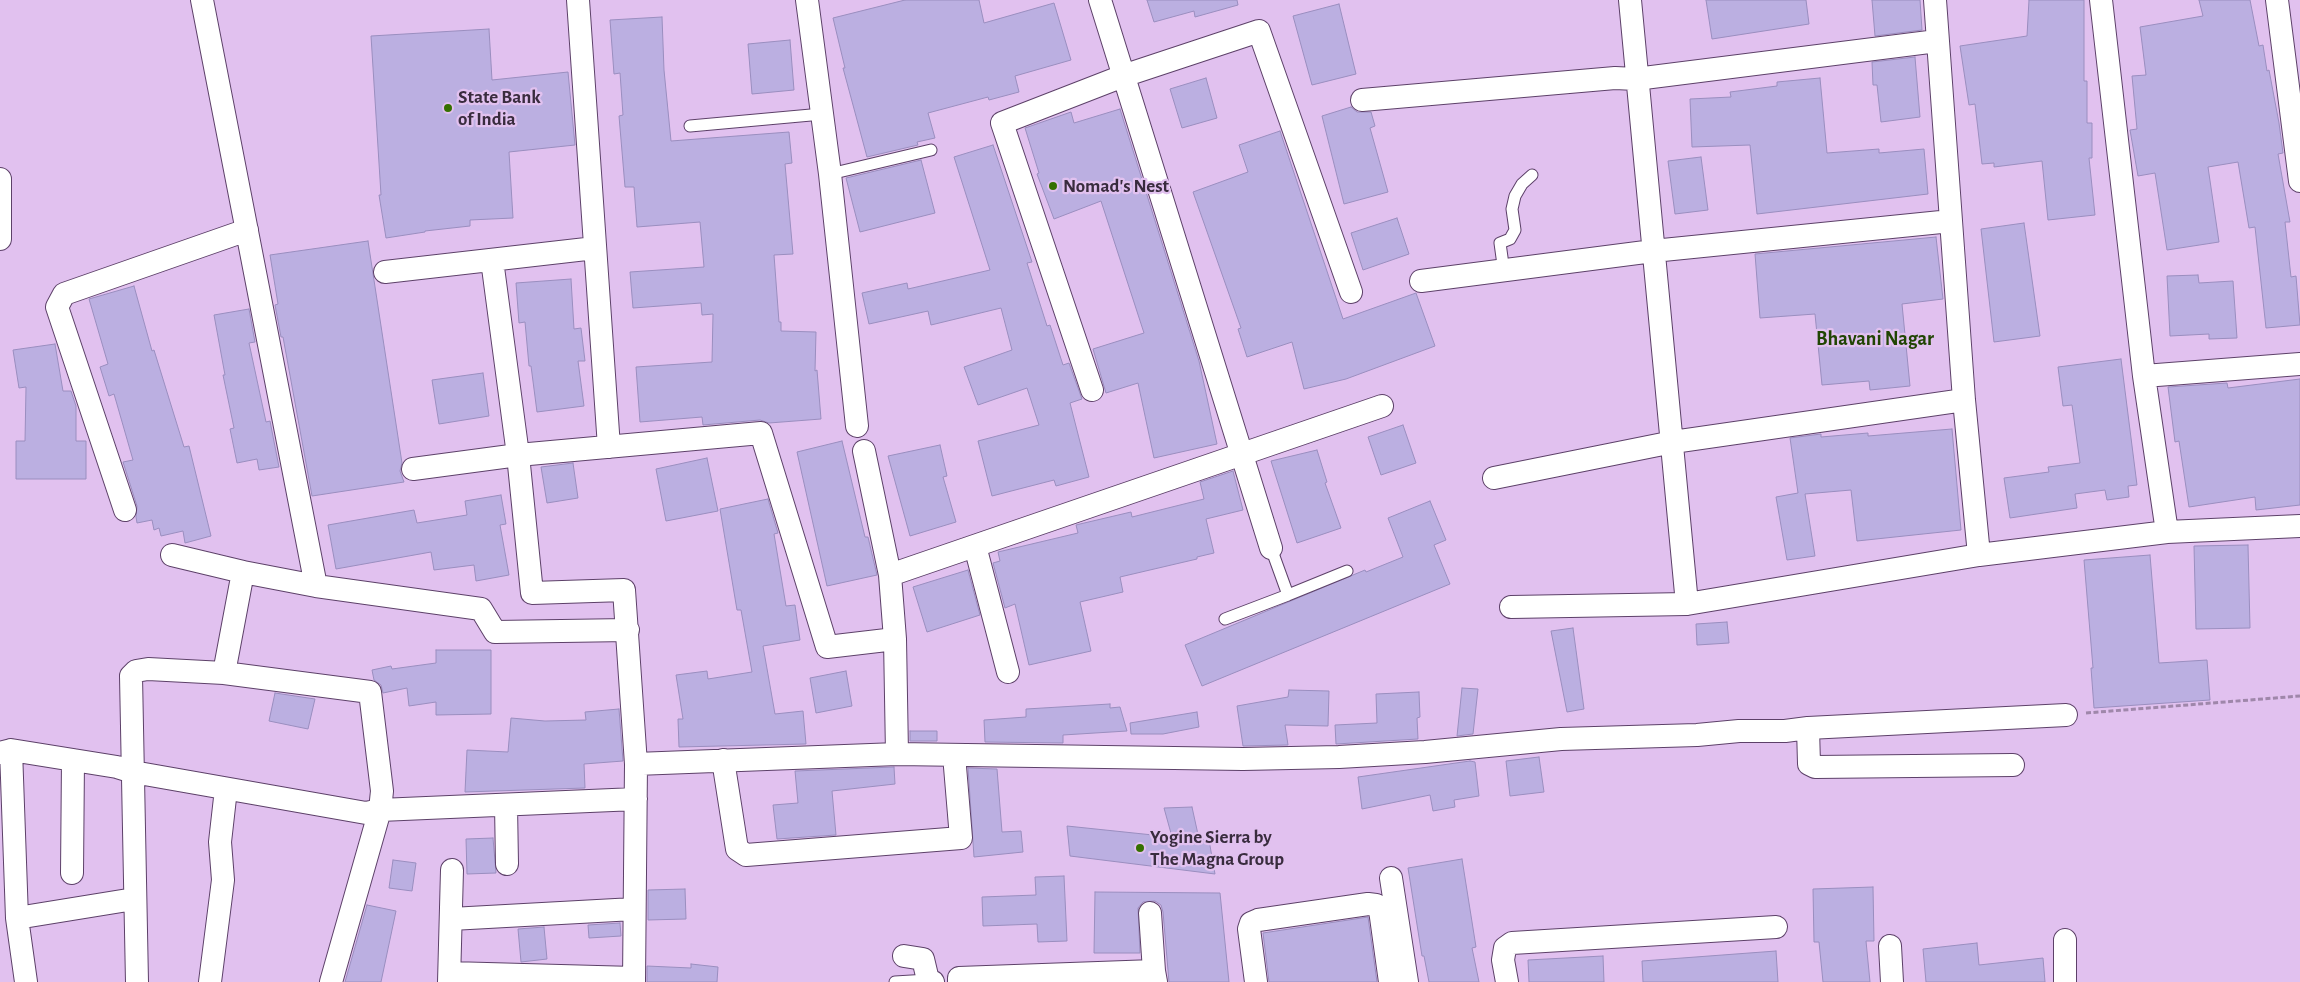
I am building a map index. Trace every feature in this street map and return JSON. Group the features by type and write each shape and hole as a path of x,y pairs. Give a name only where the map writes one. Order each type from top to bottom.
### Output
{"street":[{"path":"202,0 316,586"},
{"path":"578,0 609,447"},
{"path":"807,0 830,174 858,426"},
{"path":"1100,0 1272,548"},
{"path":"1630,0 1687,604"},
{"path":"1935,0 1964,400 1979,555"},
{"path":"2101,0 2144,376 2167,532"},
{"path":"2277,0 2300,181"},
{"path":"1092,390 1002,123 1124,76 1259,30 1351,292"},
{"path":"1362,100 1615,78 1636,79 1937,42"},
{"path":"0,179 0,240"},
{"path":"1421,281 1504,272 1653,251 1951,221"},
{"path":"125,510 57,307 64,294 246,230"},
{"path":"385,272 595,248"},
{"path":"452,870 449,978 634,980 636,764 624,590 532,592 518,455 492,260"},
{"path":"2144,376 2300,364"},
{"path":"1494,478 1673,442 1964,400"},
{"path":"890,575 1382,406"},
{"path":"412,469 518,455 761,433 827,647 895,639"},
{"path":"864,451 890,575 895,639 897,754"},
{"path":"1511,607 1687,604 1979,555 2167,532 2300,526"},
{"path":"975,546 1008,672"},
{"path":"172,555 243,572 316,586 481,610 495,632 628,630"},
{"path":"224,673 243,572"},
{"path":"137,982 131,676 136,670 148,669 224,673 370,692 382,791 380,810 331,982"},
{"path":"636,764 897,754 1243,760 1339,757 1425,752 1561,739 1697,735 2066,715"},
{"path":"1808,728 1809,764 1815,767 2013,765"},
{"path":"26,982 17,918 6,752 117,767 133,772 366,813 380,810 636,799"},
{"path":"723,760 737,849 746,855 961,838 954,755"},
{"path":"72,873 73,760"},
{"path":"210,982 223,880 220,842 226,789"},
{"path":"506,805 507,864"},
{"path":"1391,878 1407,982"},
{"path":"17,918 134,899"},
{"path":"1256,982 1249,929 1251,923 1258,920 1368,904 1376,905 1380,910 1390,982"},
{"path":"451,919 634,909"},
{"path":"956,981 1155,977 1150,913"},
{"path":"1507,982 1504,960 1505,948 1512,944 1776,927"},
{"path":"2065,940 2065,982"},
{"path":"1890,946 1892,982"},
{"path":"904,956 923,959 930,981"}],"lane":[{"path":"690,126 822,114"},
{"path":"830,174 931,150"},
{"path":"1504,272 1500,243 1510,239 1515,230 1512,210 1515,196 1522,184 1532,175"},
{"path":"1272,548 1288,595"},
{"path":"1225,619 1347,571"},
{"path":"895,982 930,981"}],"path":[{"path":"2066,715 2300,696"}],"building":[{"path":"905,0 979,0 984,23 1054,3 1071,60 1015,76 1019,92 989,100 988,97 928,113 935,138 917,142 918,145 867,157 843,68 845,68 833,18"},
{"path":"1147,0 1237,0 1238,5 1195,17 1194,11 1154,22"},
{"path":"1706,0 1806,0 1809,24 1712,39"},
{"path":"1872,0 1920,0 1922,30 1875,36"},
{"path":"2029,0 2084,0 2084,81 2087,81 2087,123 2092,123 2092,158 2089,158 2095,215 2048,220 2042,161 1994,167 1994,163 1982,164 1975,104 1969,105 1960,46 2027,36"},
{"path":"2199,0 2250,0 2259,46 2263,45 2267,71 2269,70 2279,123 2283,153 2278,154 2290,222 2285,222 2291,277 2296,276 2300,325 2266,328 2255,227 2249,228 2238,162 2208,167 2219,242 2167,250 2155,173 2138,176 2130,130 2137,129 2132,76 2146,75 2140,27 2203,16"},
{"path":"1339,4 1356,74 1312,85 1293,16"},
{"path":"662,17 664,70 671,141 789,132 792,163 785,164 793,254 774,255 779,322 781,322 781,331 816,332 815,371 817,370 821,419 769,423 760,420 703,425 702,417 640,422 636,367 712,362 713,314 702,315 701,303 633,308 630,272 704,267 700,222 637,227 634,187 625,187 619,116 623,115 620,73 614,74 610,20"},
{"path":"489,29 492,80 568,72 575,145 509,152 513,218 470,220 470,226 386,238 379,195 381,195 371,36"},
{"path":"790,40 794,90 752,94 748,44"},
{"path":"1915,57 1920,117 1881,122 1877,85 1873,85 1872,62"},
{"path":"1206,78 1217,118 1182,128 1170,89"},
{"path":"1820,78 1827,153 1879,149 1879,153 1924,149 1928,194 1757,214 1750,145 1692,147 1690,99 1731,97 1730,92 1777,86 1777,82"},
{"path":"1351,107 1357,112 1371,112 1375,126 1370,128 1388,192 1344,204 1322,116"},
{"path":"1120,109 1199,361 1217,444 1154,458 1138,383 1106,393 1093,349 1144,333 1101,201 1054,219 1037,174 1039,173 1025,128 1071,112 1074,123"},
{"path":"1280,131 1343,319 1416,293 1435,346 1346,379 1304,389 1292,342 1247,357 1238,329 1241,328 1193,192 1248,172 1239,145"},
{"path":"993,145 1032,262 1027,263 1047,326 1050,325 1063,365 1069,363 1082,399 1070,403 1089,477 1056,486 1054,480 992,496 978,441 1039,425 1027,388 978,405 964,367 1012,350 1001,308 931,325 928,311 869,324 862,293 907,283 908,289 990,270 954,157"},
{"path":"1701,157 1708,210 1675,214 1668,161"},
{"path":"921,160 935,213 860,232 846,178"},
{"path":"1397,218 1409,254 1363,270 1351,233"},
{"path":"2024,223 2040,336 1994,342 1981,229"},
{"path":"1936,237 1943,299 1902,304 1910,386 1870,390 1869,381 1822,385 1815,314 1760,318 1755,254"},
{"path":"368,241 402,463 400,471 404,482 312,496 283,337 281,337 275,305 278,304 270,255"},
{"path":"2198,275 2199,283 2233,281 2237,338 2209,339 2209,334 2170,336 2167,276"},
{"path":"571,279 574,329 581,328 585,361 578,361 584,406 537,412 531,366 529,366 525,322 519,323 516,283"},
{"path":"134,286 152,351 154,350 184,447 189,446 211,536 185,543 183,531 161,536 159,528 154,530 152,520 137,523 137,506 123,462 133,460 114,394 109,396 100,367 108,364 89,299"},
{"path":"249,309 255,342 249,343 266,422 270,421 279,467 259,470 257,459 237,463 230,429 234,428 223,375 225,375 214,315"},
{"path":"55,344 63,391 71,391 76,406 76,441 86,441 86,479 16,479 16,441 25,441 26,387 19,388 13,350"},
{"path":"2121,359 2137,485 2128,486 2129,497 2107,500 2105,490 2075,494 2077,508 2010,518 2004,478 2049,472 2048,467 2080,463 2072,405 2063,406 2058,367"},
{"path":"483,373 489,416 439,424 432,380"},
{"path":"2300,379 2300,505 2256,510 2255,497 2189,507 2179,441 2175,442 2168,387 2227,383 2228,388"},
{"path":"1403,425 1416,463 1381,475 1368,437"},
{"path":"1952,429 1961,530 1857,541 1851,490 1805,494 1815,556 1787,560 1776,497 1798,493 1790,438 1821,434 1821,437 1868,433 1868,436"},
{"path":"842,441 865,537 868,537 877,575 827,586 797,452"},
{"path":"940,445 947,476 943,477 956,522 910,536 888,456"},
{"path":"1317,450 1327,482 1325,483 1341,528 1297,543 1271,461"},
{"path":"707,458 718,511 666,521 656,469"},
{"path":"573,463 578,498 547,503 541,467"},
{"path":"1233,471 1243,510 1206,519 1214,553 1197,557 1197,559 1120,577 1123,592 1080,602 1091,651 1029,665 1015,604 1005,608 993,563 1000,561 998,552 1078,533 1076,525 1131,512 1132,517 1204,499 1200,482"},
{"path":"501,495 506,524 500,525 509,575 476,581 474,565 434,570 431,552 336,569 328,525 414,510 417,523 467,515 465,501"},
{"path":"768,499 778,533 774,534 786,606 795,605 800,640 763,646 775,714 803,711 806,744 679,747 678,719 683,719 676,675 707,671 708,679 752,672 741,610 737,610 720,509"},
{"path":"1430,501 1446,540 1434,545 1450,584 1202,686 1185,645 1365,570 1366,572 1403,557 1388,518"},
{"path":"2248,545 2250,628 2196,629 2194,546"},
{"path":"2150,555 2159,663 2207,660 2210,700 2094,708 2091,668 2093,668 2084,560"},
{"path":"968,570 980,615 927,632 913,587"},
{"path":"1727,622 1729,643 1697,645 1696,624"},
{"path":"1573,628 1584,709 1567,712 1551,631"},
{"path":"436,650 491,650 491,714 436,715 436,702 409,706 407,688 383,693 381,685 374,680 372,670 391,666 392,669 436,663"},
{"path":"846,671 852,706 816,713 810,678"},
{"path":"1462,688 1478,689 1473,734 1457,736"},
{"path":"1289,690 1329,691 1328,726 1285,725 1288,745 1243,746 1237,706 1288,697"},
{"path":"1419,692 1420,717 1417,718 1418,739 1336,744 1335,725 1377,723 1376,694"},
{"path":"275,693 315,699 308,729 269,721"},
{"path":"1110,704 1110,708 1120,707 1127,731 1063,735 1063,743 985,742 984,720 1026,717 1026,709"},
{"path":"619,709 623,761 584,764 585,788 465,792 467,750 508,752 511,718 545,721 586,720 585,712"},
{"path":"1197,712 1199,727 1163,734 1131,734 1130,723"},
{"path":"910,731 937,731 937,741 910,741"},
{"path":"1539,757 1544,792 1510,796 1506,761"},
{"path":"1470,761 1475,762 1479,796 1454,800 1455,807 1433,811 1430,795 1362,809 1358,777"},
{"path":"894,767 895,784 832,791 836,835 777,839 773,805 798,803 795,771"},
{"path":"968,768 997,769 1002,832 1021,831 1023,852 974,857"},
{"name":"Yogine Sierra by The Magna Group","path":"1192,807 1199,839 1209,840 1215,874 1070,856 1067,826 1172,837 1164,808"},
{"path":"493,838 496,873 467,874 466,839"},
{"path":"1462,859 1476,947 1472,948 1479,982 1429,982 1424,956 1422,956 1408,868"},
{"path":"393,860 416,863 412,891 389,888"},
{"path":"1064,876 1067,941 1038,942 1037,924 983,926 982,897 1036,895 1035,877"},
{"path":"1873,887 1874,941 1866,941 1870,982 1823,982 1819,942 1814,942 1813,889"},
{"path":"685,889 686,919 648,920 648,890"},
{"path":"1095,892 1220,893 1229,982 1169,982 1163,912 1161,905 1155,901 1143,902 1138,908 1140,953 1094,953"},
{"path":"367,905 396,911 381,982 345,982"},
{"path":"1368,917 1377,982 1269,982 1263,933"},
{"path":"620,923 621,936 589,938 588,925"},
{"path":"544,927 547,959 521,962 518,929"},
{"path":"1977,943 1979,965 2043,958 2045,982 1926,982 1923,949"},
{"path":"1776,951 1778,982 1643,982 1642,961"},
{"path":"1603,956 1604,982 1529,982 1528,960"},
{"path":"691,964 718,967 717,982 647,982 647,966 691,968"}],"place":[{"name":"State Bank of India","path":"448,108"},
{"name":"Nomad's Nest","path":"1053,186"},
{"name":"Yogine Sierra by The Magna Group","path":"1140,848"}],"district":[{"name":"Bhavani Nagar","path":"1875,339"}]}
